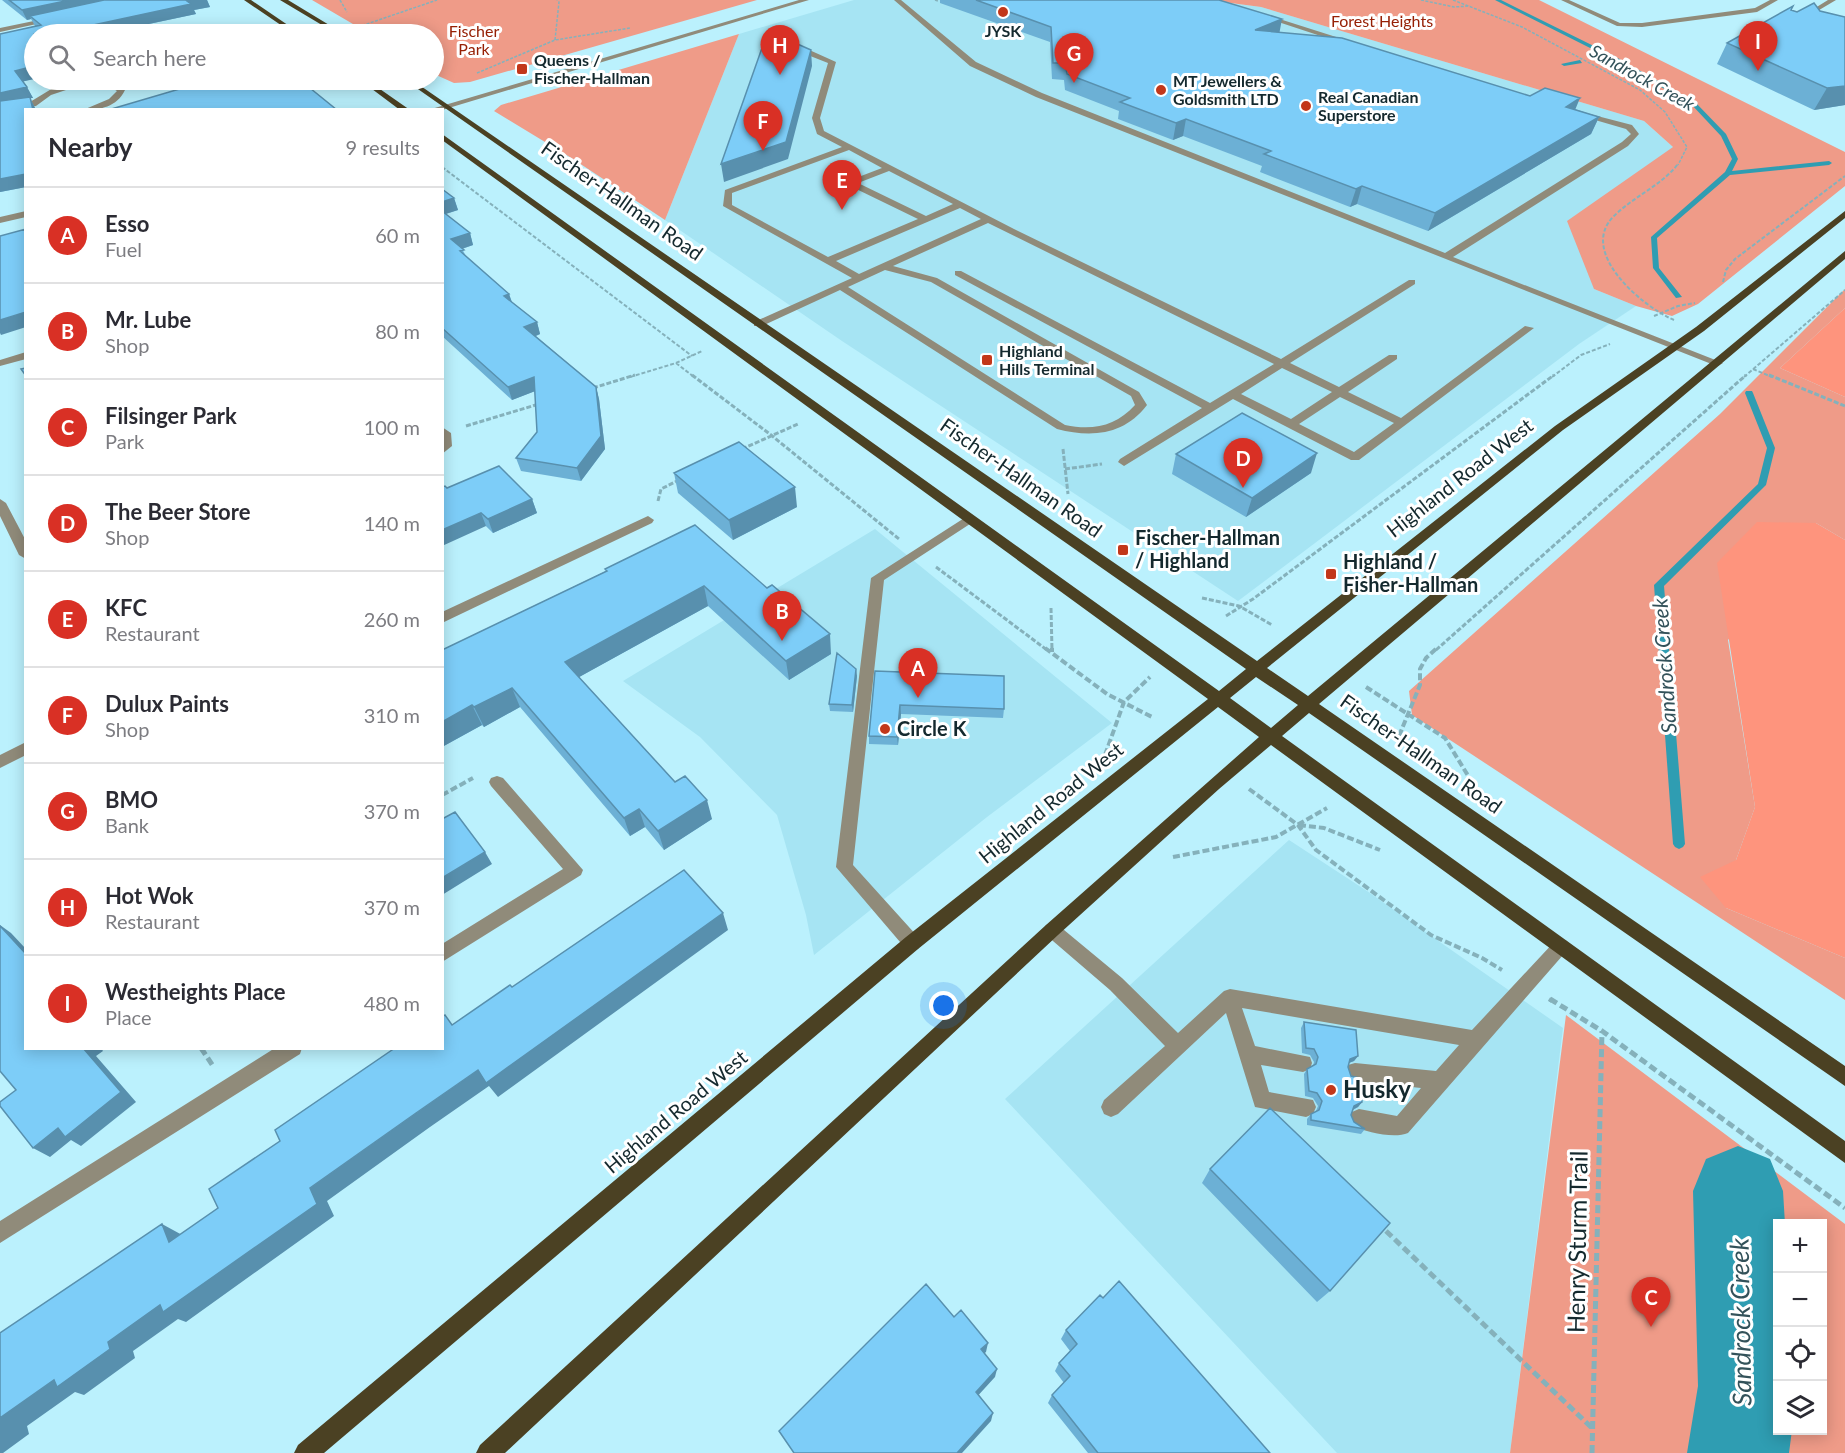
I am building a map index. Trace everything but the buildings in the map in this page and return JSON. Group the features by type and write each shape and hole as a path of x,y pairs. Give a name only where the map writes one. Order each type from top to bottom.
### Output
{"main road":[{"path":"247,0 283,24"},
{"path":"283,0 323,24"},
{"path":"377,90 403,108"},
{"name":"Fischer-Hallman Road","path":"424,90 1845,1077"},
{"path":"444,137 1845,1153"},
{"name":"Highland Road West","path":"306,1453 912,943 1559,428 1676,346 1845,214"},
{"path":"488,1453 1121,868 1270,737 1845,254"}],"street":[{"path":"438,108 806,0"},
{"path":"897,0 973,64 1048,99 1718,363"},
{"path":"1564,0 1619,25 1642,25 1757,10 1775,0"},
{"path":"1792,25 1833,0"},
{"path":"1254,13 1356,44"},
{"path":"28,24 66,16"},
{"path":"0,30 24,25"},
{"path":"781,42 832,62 816,118 817,129 987,220 1401,422"},
{"path":"0,110 38,106 49,93 59,90"},
{"path":"92,108 113,100 120,95 122,90"},
{"path":"1446,257 1625,144 1635,134 1629,127 1572,110"},
{"path":"850,147 728,192 727,206 859,278"},
{"path":"889,168 851,183 925,219"},
{"path":"828,261 958,205"},
{"path":"0,220 24,214"},
{"path":"758,324 987,220"},
{"path":"840,286 1061,427 1082,433 1104,430 1134,414 1141,405 1135,394 934,280 884,267"},
{"path":"958,273 1210,408"},
{"path":"1124,462 1412,282"},
{"path":"1233,394 1354,457 1529,328"},
{"path":"0,363 24,356"},
{"path":"1291,424 1393,357"},
{"path":"444,432 446,446 444,448"},
{"path":"0,503 24,551"},
{"path":"912,943 844,867 878,578 969,519"},
{"path":"444,617 648,520"},
{"path":"0,762 24,749"},
{"path":"444,953 575,870 497,782"},
{"path":"1052,930 1116,984 1178,1046"},
{"path":"1359,1119 1401,1126 1476,1039 1561,947"},
{"path":"1230,997 1476,1039"},
{"path":"1111,1107 1230,997"},
{"path":"1230,997 1262,1100 1306,1107"},
{"path":"0,1233 290,1050"},
{"path":"1248,1054 1303,1064"},
{"path":"1355,1072 1440,1081"}],"path":[{"path":"368,24 437,0"},
{"path":"474,74 555,40 559,2 556,0"},
{"path":"1420,0 1454,8 1473,6"},
{"path":"444,170 692,356 586,390"},
{"path":"1722,288 1726,270 1736,260 1845,176"},
{"path":"1396,746 1407,713 1420,685 1420,669 1426,658 1845,290"},
{"path":"1651,318 1678,306 1701,302"},
{"path":"1218,622 1262,592 1581,355 1615,341"},
{"path":"1753,369 1845,406"},
{"path":"444,432 541,404"},
{"path":"741,450 824,413"},
{"path":"1061,427 1068,494"},
{"path":"1065,469 1124,462"},
{"path":"648,520 656,512 661,489 681,479"},
{"path":"1049,578 1052,652"},
{"path":"1239,606 1293,638"},
{"path":"1108,787 1105,754 1124,702 1154,673"},
{"path":"1346,674 1445,738"},
{"path":"444,794 480,774 497,782"},
{"path":"1263,801 1298,825 1316,849 1338,868 1431,935 1482,958 1602,1031 1845,1208"},
{"path":"1121,868 1276,837 1330,806"},
{"name":"Henry Sturm Trail","path":"1592,1453 1602,1031"},
{"path":"1386,1231 1592,1429"}],"shaded area":[{"path":"854,0 1207,0 1261,7 1644,121 1673,147 1594,289 1636,306 1579,344 1238,601 842,341 665,220 739,34"},
{"path":"1845,308 1845,397 1780,368"},
{"path":"1757,522 1816,523 1845,540 1845,958 1726,908 1700,877 1736,860 1755,807 1717,563"},
{"path":"875,529 1112,723 987,817 814,955 806,915 777,815 700,737 623,681"},
{"path":"1289,840 1367,891 1563,1028 1510,1453 1337,1453 1005,1099"}],"green space":[{"name":"Fischer Park","path":"312,0 757,0 470,82 454,83 444,78 444,24 353,24"},
{"name":"Forest Heights","path":"1208,0 1539,0 1845,152 1845,186 1698,304 1672,316 1636,306 1594,289 1567,221 1673,147 1644,121 1261,7"},
{"path":"739,34 665,220 573,159 494,111 501,105"},
{"path":"1845,289 1845,308 1780,368 1845,397 1845,540 1816,523 1728,640 1755,807 1736,860 1726,908 1845,958 1845,1000 1412,715 1409,691 1720,414"},
{"path":"1566,1015 1845,1224 1845,1453 1510,1453"}],"waterway":[{"name":"Sandrock Creek","path":"1497,0 1612,57 1693,103 1724,135 1735,159 1728,173"},
{"path":"1564,64 1580,62"},
{"path":"1728,173 1829,163"},
{"name":"Sandrock Creek","path":"1678,297 1656,268 1654,237 1728,173"},
{"name":"Sandrock Creek","path":"1679,844 1659,585 1762,485 1771,448 1749,393"},
{"name":"Sandrock Creek","path":"1738,1191 1748,1386 1738,1453"}],"place":[{"name":"JYSK","path":"1003,12"},
{"name":"Queens / Fischer-Hallman","path":"522,69"},
{"name":"Westheights Place","path":"1758,71"},
{"name":"Hot Wok","path":"780,75"},
{"name":"BMO","path":"1074,83"},
{"name":"MT Jewellers & Goldsmith LTD","path":"1161,90"},
{"name":"Real Canadian Superstore","path":"1306,106"},
{"name":"Dulux Paints","path":"763,151"},
{"name":"KFC","path":"842,210"},
{"name":"Highland Hills Terminal","path":"987,360"},
{"name":"The Beer Store","path":"1243,488"},
{"name":"Fischer-Hallman / Highland","path":"1123,550"},
{"name":"Highland / Fisher-Hallman","path":"1331,574"},
{"name":"Mr. Lube","path":"782,641"},
{"name":"Esso","path":"918,698"},
{"name":"Circle K","path":"885,729"},
{"name":"Husky","path":"1331,1090"},
{"name":"Filsinger Park","path":"1651,1327"}]}
